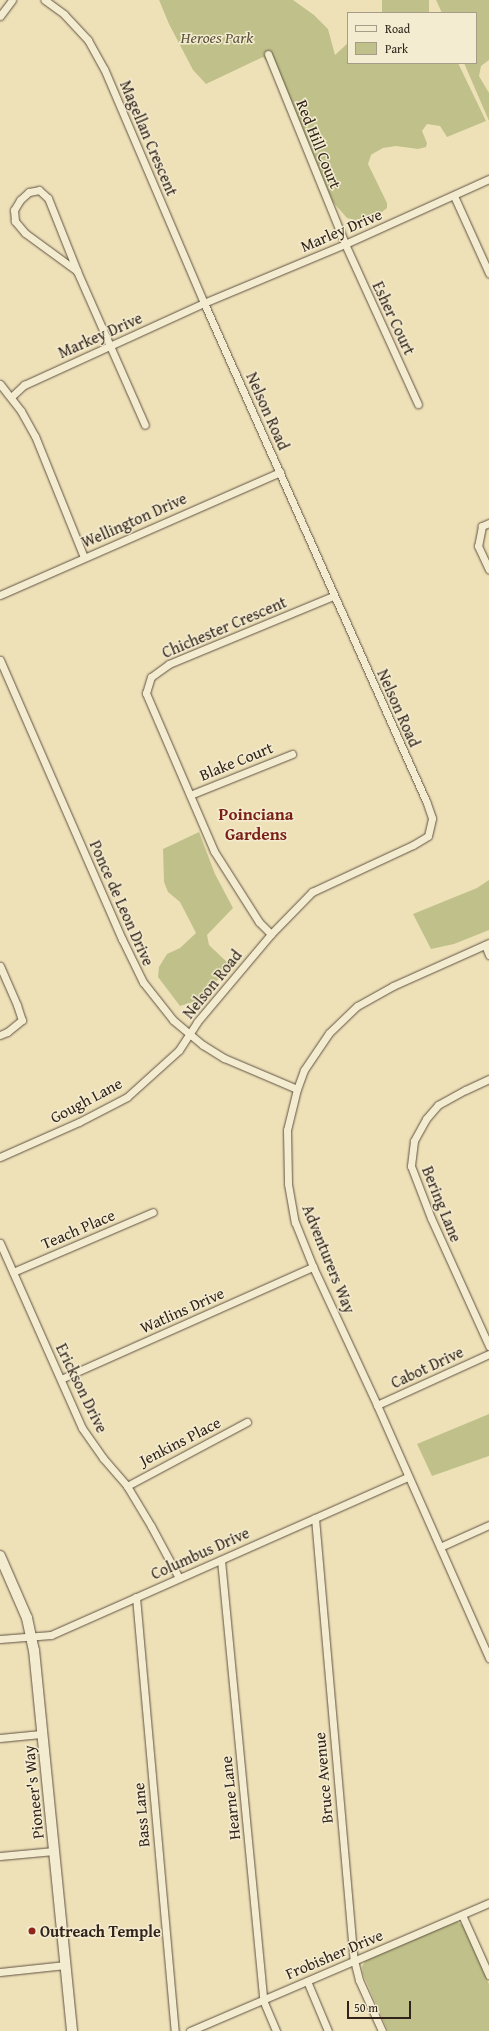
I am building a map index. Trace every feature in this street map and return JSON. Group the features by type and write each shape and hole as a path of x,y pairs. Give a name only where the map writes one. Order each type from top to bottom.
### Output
{"main road":[{"name":"Pioneer's Way","path":"0,1556 27,1618 31,1636 72,2031"}],"street":[{"path":"0,16 12,0"},
{"name":"Magellan Crescent","path":"45,0 64,14 88,40 104,69 204,303"},
{"name":"Red Hill Court","path":"268,54 345,244"},
{"name":"Marley Drive","path":"204,303 345,244 489,179"},
{"path":"77,271 25,233 15,221 14,210 20,200 29,192 39,190 48,198 77,271 145,425"},
{"path":"454,196 489,273"},
{"name":"Esher Court","path":"345,244 418,404"},
{"name":"Markey Drive","path":"11,397 24,385 204,303"},
{"name":"Nelson Road","path":"189,1034 197,1022 271,934 312,892 413,845 428,836 432,818 426,801 204,303"},
{"path":"0,384 21,411 35,436 84,557"},
{"name":"Wellington Drive","path":"0,595 280,472"},
{"path":"489,523 482,526 478,546 489,570"},
{"name":"Chichester Crescent","path":"271,934 255,916 214,851 146,694 151,677 169,664 334,596"},
{"name":"Ponce de Leon Drive","path":"0,660 122,939 143,982 173,1020 189,1034 224,1058 296,1089"},
{"name":"Blake Court","path":"190,795 292,754"},
{"path":"487,944 489,955"},
{"name":"Adventurers Way","path":"487,944 393,986 357,1006 329,1033 304,1070 296,1089 287,1130 288,1184 295,1222 313,1267 377,1405 489,1658"},
{"path":"0,966 18,1005 22,1020 7,1032 0,1035"},
{"name":"Gough Lane","path":"0,1157 79,1122 127,1097 179,1050 189,1034"},
{"name":"Bering Lane","path":"489,1079 438,1105 426,1119 414,1141 411,1166 431,1218 489,1346"},
{"name":"Teach Place","path":"13,1272 153,1212"},
{"name":"Erickson Drive","path":"0,1243 82,1428 103,1458 127,1486 152,1526 179,1578"},
{"name":"Watlins Drive","path":"61,1379 313,1267"},
{"name":"Cabot Drive","path":"377,1405 489,1354"},
{"name":"Jenkins Place","path":"127,1486 139,1478 247,1422"},
{"name":"Columbus Drive","path":"0,1639 51,1635 408,1477"},
{"name":"Bruce Avenue","path":"315,1518 354,1960 359,1980 382,2031"},
{"path":"440,1547 489,1525"},
{"name":"Hearne Lane","path":"221,1560 263,2000 276,2031"},
{"name":"Bass Lane","path":"136,1598 174,2031"},
{"path":"0,1738 42,1734"},
{"path":"0,1856 54,1851"},
{"name":"Frobisher Drive","path":"190,2031 489,1903"},
{"path":"462,1914 489,1975"},
{"path":"0,1972 66,1965"},
{"path":"307,1981 328,2031"}],"green space":[{"name":"Heroes Park","path":"159,0 293,0 314,15 328,29 335,55 347,44 347,64 458,64 486,121 447,137 440,126 427,124 422,131 427,143 426,147 418,149 396,146 383,148 371,155 368,164 387,203 387,208 377,216 355,220 347,218 333,202 283,81 263,57 206,84 193,70 169,24"},
{"path":"382,0 429,0 429,12 382,12"},
{"path":"436,0 489,0 489,60 481,66 479,76 489,93 489,121 464,64 477,64 477,12 442,12"},
{"path":"199,832 215,874 233,908 207,935 209,945 230,965 202,999 180,1006 158,977 159,967 167,954 180,948 196,933 180,902 168,892 164,882 163,849"},
{"path":"489,880 489,930 454,944 431,949 413,914 477,888"},
{"path":"489,1414 489,1456 432,1476 417,1444"},
{"path":"456,1921 463,1925 489,1984 489,2031 388,2031 363,1974 362,1967 365,1961"}],"place":[{"name":"Outreach Temple","path":"32,1931"}],"district":[{"name":"Poinciana Gardens","path":"256,824"}]}
